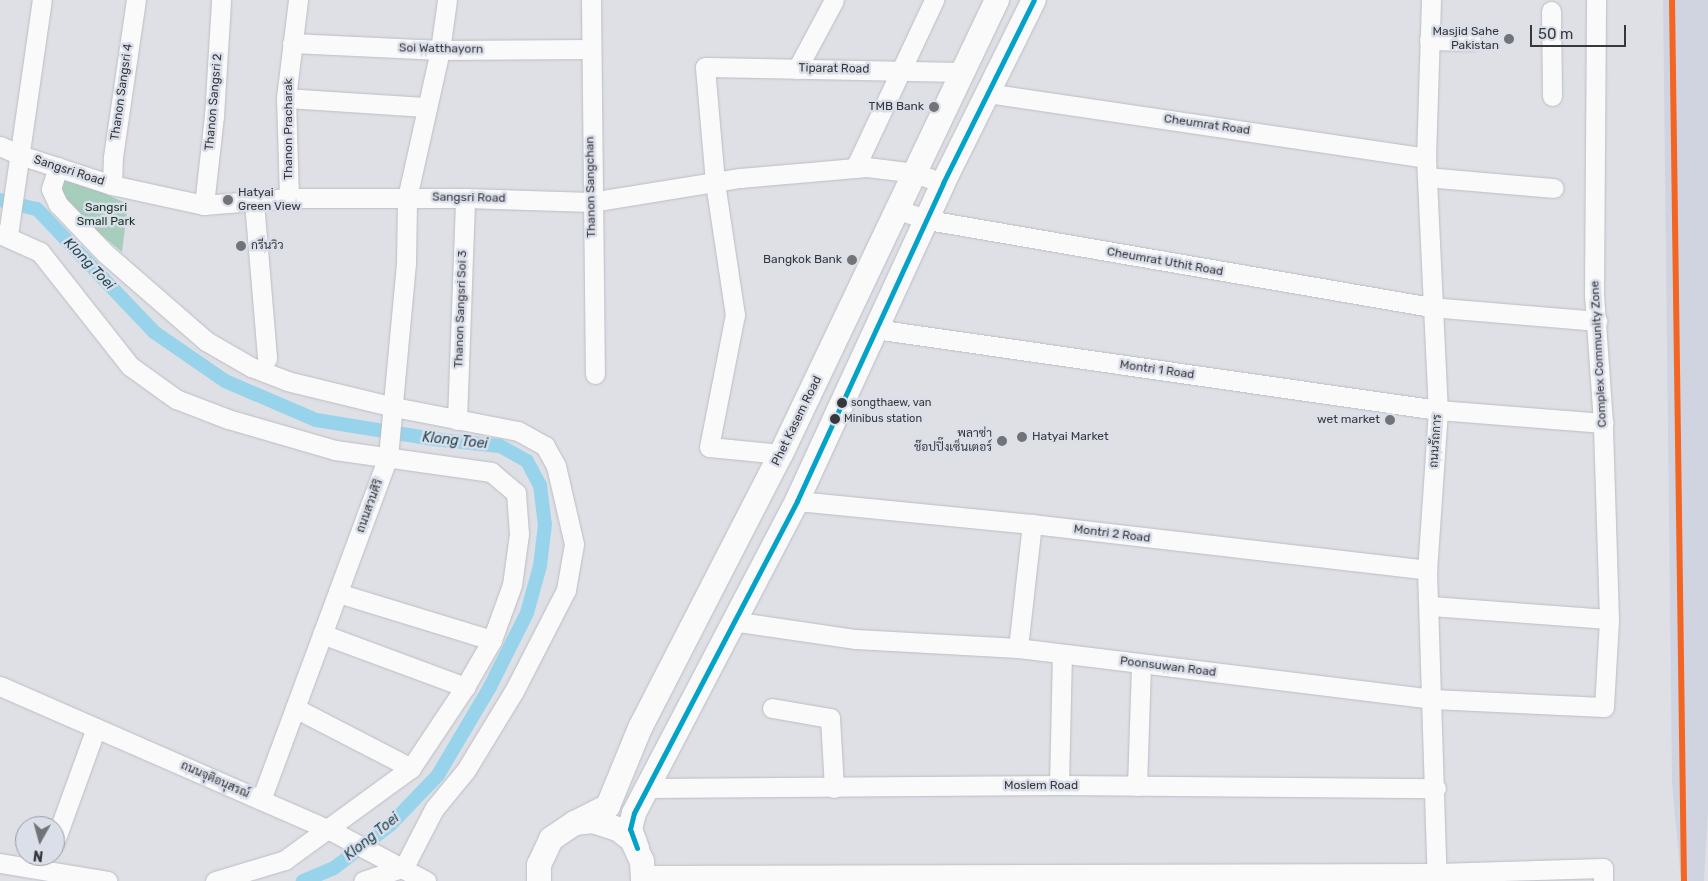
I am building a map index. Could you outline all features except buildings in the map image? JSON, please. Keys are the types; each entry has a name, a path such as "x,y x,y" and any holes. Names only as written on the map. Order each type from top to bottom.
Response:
{"main road":[{"name":"Phet Kasem Road","path":"539,873 551,839 575,823 608,806 640,728 781,454 899,210 997,0"},
{"path":"643,878 637,848 630,829 634,813 732,621 797,501 928,220 943,183 1034,0"},
{"path":"575,823 593,821 610,825 626,834 637,848"},
{"path":"520,881 539,873"}],"street":[{"path":"42,0 20,155 6,230 40,252 130,366 176,399 228,419 335,450 389,455 492,472 516,493 519,534 512,585 492,640 466,687 411,768 330,830 285,860 215,881"},
{"name":"Thanon Sangsri 4","path":"112,185 113,158 136,0"},
{"name":"Thanon Sangsri 2","path":"204,204 214,116 222,0"},
{"name":"Thanon Pracharak","path":"289,198 286,98 298,0"},
{"name":"ถนนสวนศิริ","path":"261,800 389,455 406,264 407,198 440,50 447,0"},
{"name":"Thanon Sangchan","path":"591,0 591,202 594,374"},
{"path":"797,69 834,0"},
{"path":"855,168 934,0"},
{"name":"ถนนรัถการ","path":"1430,0 1426,158 1431,307 1438,410 1427,570 1430,606 1436,788 1437,877"},
{"name":"Complex Community Zone","path":"1596,0 1594,294 1603,423 1609,619 1604,707"},
{"path":"1551,11 1552,96"},
{"path":"1429,40 1471,41"},
{"name":"Soi Watthayorn","path":"292,43 440,50 590,50"},
{"name":"Tiparat Road","path":"715,182 704,66 964,72"},
{"name":"Cheumrat Road","path":"987,93 1426,158"},
{"path":"286,98 426,107"},
{"name":"Sangsri Road","path":"0,146 20,155 112,185 204,204 254,202 289,198 465,198 591,202 715,182 855,168 915,173 943,183"},
{"path":"0,161 20,155"},
{"path":"58,167 51,189 58,204 106,254 206,341 251,367 287,381 394,409 518,431 545,446 556,466 574,544 566,590 514,691 466,770 434,809 404,867 363,881"},
{"path":"1427,177 1554,188"},
{"path":"715,182 735,315 709,448 781,454"},
{"name":"Thanon Sangsri Soi 3","path":"457,420 465,198"},
{"path":"254,202 267,358"},
{"name":"Cheumrat Uthit Road","path":"899,210 928,220 1431,307 1597,321"},
{"name":"Montri 1 Road","path":"876,329 1438,410 1603,423"},
{"name":"Montri 2 Road","path":"797,501 1032,524 1427,570"},
{"path":"1018,648 1032,524"},
{"path":"338,593 492,640"},
{"path":"1430,606 1609,619"},
{"name":"Poonsuwan Road","path":"732,621 856,639 1018,648 1432,699 1604,707"},
{"path":"322,634 466,687"},
{"path":"1060,786 1062,654"},
{"path":"1137,786 1141,664"},
{"name":"ถนนจุติอนุสรณ์","path":"0,686 330,830 404,867 426,881"},
{"path":"295,708 411,768"},
{"path":"772,708 830,718 834,788"},
{"path":"64,816 96,728"},
{"name":"Moslem Road","path":"647,788 1060,786 1436,788"},
{"path":"0,862 15,862"},
{"path":"57,866 108,881"},
{"path":"643,878 1603,875"}],"shaded area":[{"path":"1663,0 1708,0 1708,810 1704,881 1681,881 1672,783"}],"green space":[{"name":"Sangsri Small Park","path":"60,181 79,182 128,204 122,252 65,204 56,185"}],"waterway":[{"name":"Klong Toei","path":"0,200 37,209 154,332 225,381 316,420 433,439 500,446 527,461 540,485 545,524 540,566 527,613 490,687 438,775 390,825 334,868 303,881"}],"transit line":[{"path":"637,848 630,829 634,813 797,501 943,183 1034,0"},
{"path":"1672,0 1684,881"}],"place":[{"name":"Masjid Sahe Pakistan","path":"1509,39"},
{"name":"TMB Bank","path":"934,107"},
{"name":"Hatyai Green View","path":"228,200"},
{"name":"กรีนวิว","path":"241,246"},
{"name":"Bangkok Bank","path":"852,260"},
{"name":"songthaew, van","path":"842,403"},
{"name":"Minibus station","path":"835,419"},
{"name":"wet market","path":"1390,420"},
{"name":"Hatyai Market","path":"1022,437"},
{"name":"พลาซ่า ช๊อปปิ๊งเซ็นเตอร์","path":"1002,441"}]}
